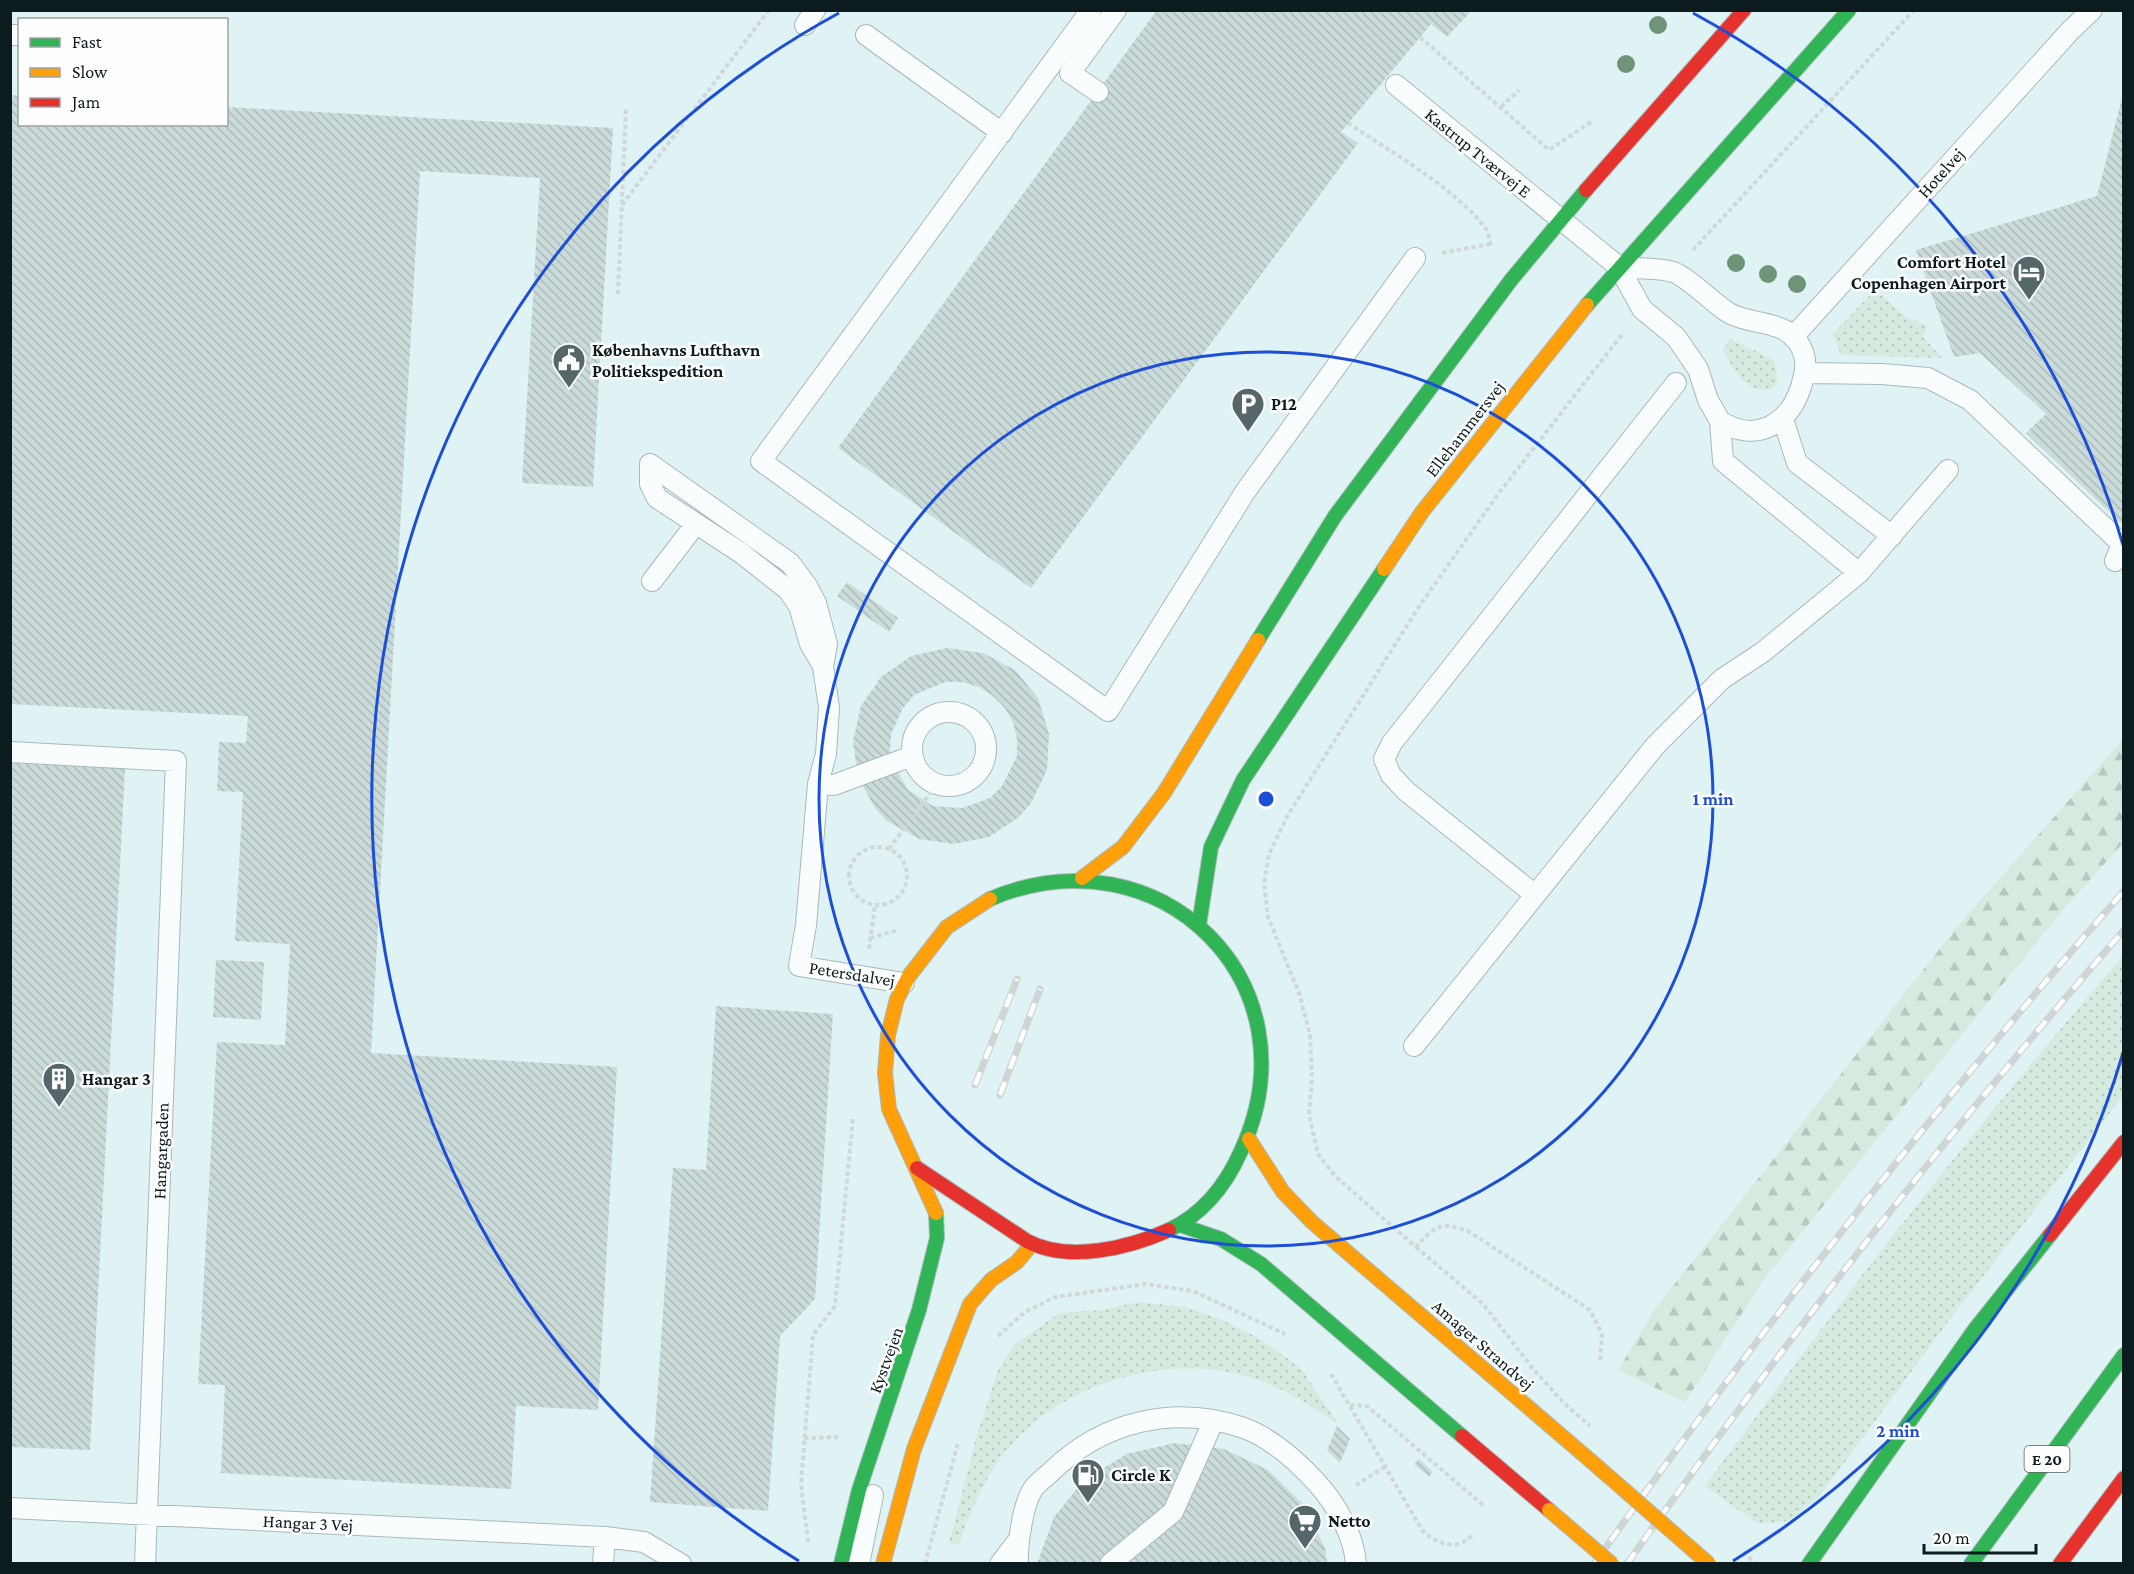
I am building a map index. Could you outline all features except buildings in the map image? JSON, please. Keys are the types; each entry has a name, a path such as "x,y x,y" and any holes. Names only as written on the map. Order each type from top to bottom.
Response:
{"main road":[{"path":"1083,878 1123,847 1164,793 1335,516 1511,280 1623,145 1744,10"},
{"name":"Ellehammersvej","path":"1199,925 1211,847 1244,780 1422,512 1618,267 1849,10"},
{"name":"Kystvejen","path":"841,1563 848,1521 919,1322 939,1223 917,1168 892,1122 884,1072 890,1021 904,982 948,926 988,899 1034,882 1083,878 1125,885 1165,901 1199,925 1231,962 1246,987 1258,1024 1263,1073 1260,1102 1250,1139 1232,1172 1208,1201 1179,1225"},
{"name":"Amager Strandvej","path":"1250,1139 1283,1192 1312,1222 1709,1563"},
{"path":"1809,1563 1974,1329 2124,1142"},
{"path":"917,1168 1032,1244 1072,1251 1102,1250 1179,1225 1221,1239 1261,1264 1612,1563"},
{"path":"883,1563 914,1449 970,1304 991,1280 1017,1262 1032,1244"},
{"name":"E 20","path":"1971,1563 2124,1355"},
{"path":"2061,1563 2124,1478"}],"lane":[{"path":"1091,10 761,461 1108,711 1245,492 1415,258"},
{"path":"1098,93 1070,73 1116,10"},
{"name":"Hotelvej","path":"1792,337 2070,31 2092,10"},
{"path":"866,35 1002,133"},
{"name":"Kastrup Tværvej E","path":"1396,85 1618,267"},
{"path":"1618,267 1673,272 1730,314 1770,322 1792,337 1803,354 1805,373 1798,396 1783,419 1770,427 1744,431 1730,428 1720,421 1708,400 1698,369 1688,352 1676,337 1642,309 1618,267"},
{"path":"1805,373 1882,374 1928,378 1971,400 2120,550"},
{"path":"1535,895 1406,791 1391,776 1384,759 1392,743 1676,383"},
{"path":"1783,419 1797,463 1892,536"},
{"path":"1720,421 1723,461 1859,573"},
{"path":"823,666 810,644 800,606 788,590 741,553 657,498 651,484 650,464 790,563 816,603 826,644 823,666 829,708 826,754 818,784 834,785 912,756"},
{"path":"1414,1046 1655,746 1722,679 1763,652 1859,573 1948,470"},
{"path":"652,581 695,525"},
{"path":"943,712 963,714 979,725 987,743 985,762 973,779 956,787 936,785 920,773 912,756 914,736 925,720 943,712"},
{"name":"Hangargaden","path":"10,752 176,761 145,1563"},
{"name":"Petersdalvej","path":"818,784 806,925 799,966 904,982"},
{"path":"860,1563 894,1389"},
{"path":"1000,1563 1016,1543 1033,1490 1075,1449 1127,1424 1185,1416 1242,1428 1293,1457 1332,1500 1355,1553 1356,1563"},
{"path":"1110,1563 1173,1512 1213,1422"},
{"name":"Hangar 3 Vej","path":"10,1508 605,1537 644,1542 681,1563"},
{"path":"603,1563 605,1537"},
{"path":"1016,1543 1018,1563"}],"path":[{"path":"622,205 769,10"},
{"path":"1420,37 1549,150 1596,119"},
{"path":"1501,107 1519,90"},
{"path":"618,294 626,108"},
{"path":"1348,123 1432,180 1463,206 1487,231 1492,253"},
{"path":"1415,258 1490,244"},
{"path":"889,849 936,785"},
{"path":"880,847 889,849 897,854 907,869 905,887 893,902 875,905 866,903 853,891 849,874 852,865 863,852 880,847"},
{"path":"866,978 875,905"},
{"path":"870,938 888,935 905,923"},
{"path":"809,1551 801,1485 813,1335 835,1306 854,1107"},
{"name":"Amager Strandvej","path":"1599,1433 1563,1402 1534,1370 1483,1304 1416,1247 1430,1231 1441,1225 1452,1225 1468,1231 1590,1310 1602,1334 1600,1360"},
{"path":"993,1344 998,1336 1025,1312 1055,1297 1146,1284 1193,1291 1287,1335"},
{"path":"1328,1368 1416,1521 1430,1537 1440,1543 1457,1545 1472,1536"},
{"path":"1350,1406 1366,1406 1483,1505"},
{"path":"924,1563 960,1435"},
{"path":"1332,1500 1386,1466"}],"green space":[{"path":"1875,290 1908,318 1928,326 1923,337 1942,358 1841,355 1833,334"},
{"path":"1730,339 1774,360 1778,380 1773,388 1755,388 1742,380 1722,350"},
{"path":"2123,739 2123,843 2062,911 1764,1279 1685,1402 1618,1370 1655,1309 1957,927"},
{"path":"2123,956 2123,1096 1947,1323 1820,1496 1789,1521 1758,1524 1705,1486 1908,1216"},
{"path":"1138,1302 1185,1307 1220,1319 1260,1339 1301,1368 1338,1424 1310,1405 1280,1389 1259,1380 1223,1371 1185,1369 1147,1372 1111,1381 1076,1395 1044,1415 1016,1440 988,1478 959,1544 949,1543 975,1442 998,1370 1013,1346 1059,1313 1101,1310"}],"railway":[{"path":"1594,1564 1720,1390 1850,1220 1985,1054 2124,891"},
{"path":"1627,1564 1745,1401 1867,1241 1993,1084 2124,930"},
{"path":"975,1085 1017,979"},
{"path":"1000,1095 1040,989"}],"traffic: fast":[{"path":"1587,305 1849,10"},
{"path":"1258,640 1335,516 1511,280 1586,190"},
{"path":"1199,925 1211,847 1243,780 1384,569"},
{"path":"990,899 1053,882 1111,884 1164,903 1208,935 1240,978 1258,1031 1260,1089 1241,1151 1221,1187 1203,1207 1169,1230"},
{"path":"841,1564 859,1490 919,1310 937,1238 936,1213"},
{"path":"1180,1225 1221,1239 1261,1264 1462,1436"},
{"path":"1809,1564 1975,1329 2050,1235"},
{"path":"1971,1564 2124,1355"}],"traffic: slow":[{"path":"1384,569 1422,512 1587,305"},
{"path":"1082,878 1123,847 1164,793 1258,640"},
{"path":"936,1213 889,1109 885,1073 888,1035 897,999 909,976 947,927 990,899"},
{"path":"1249,1139 1283,1192 1312,1222 1591,1461"},
{"path":"883,1564 914,1449 970,1304 991,1280 1017,1262 1032,1244"},
{"path":"1591,1461 1709,1564"},
{"path":"1549,1510 1612,1564"}],"traffic: jam":[{"path":"1586,190 1744,10"},
{"path":"2050,1235 2124,1142"},
{"path":"917,1168 1027,1241 1043,1248 1079,1252 1098,1250 1136,1242 1169,1230"},
{"path":"1462,1436 1549,1510"},
{"path":"2060,1564 2124,1478"}],"place":[{"name":"Comfort Hotel Copenhagen Airport","path":"2029,301"},
{"name":"Københavns Lufthavn Politiekspedition","path":"569,389"},
{"name":"P12","path":"1248,433"},
{"name":"Hangar 3","path":"59,1108"},
{"name":"Circle K","path":"1088,1504"},
{"name":"Netto","path":"1305,1550"}]}
